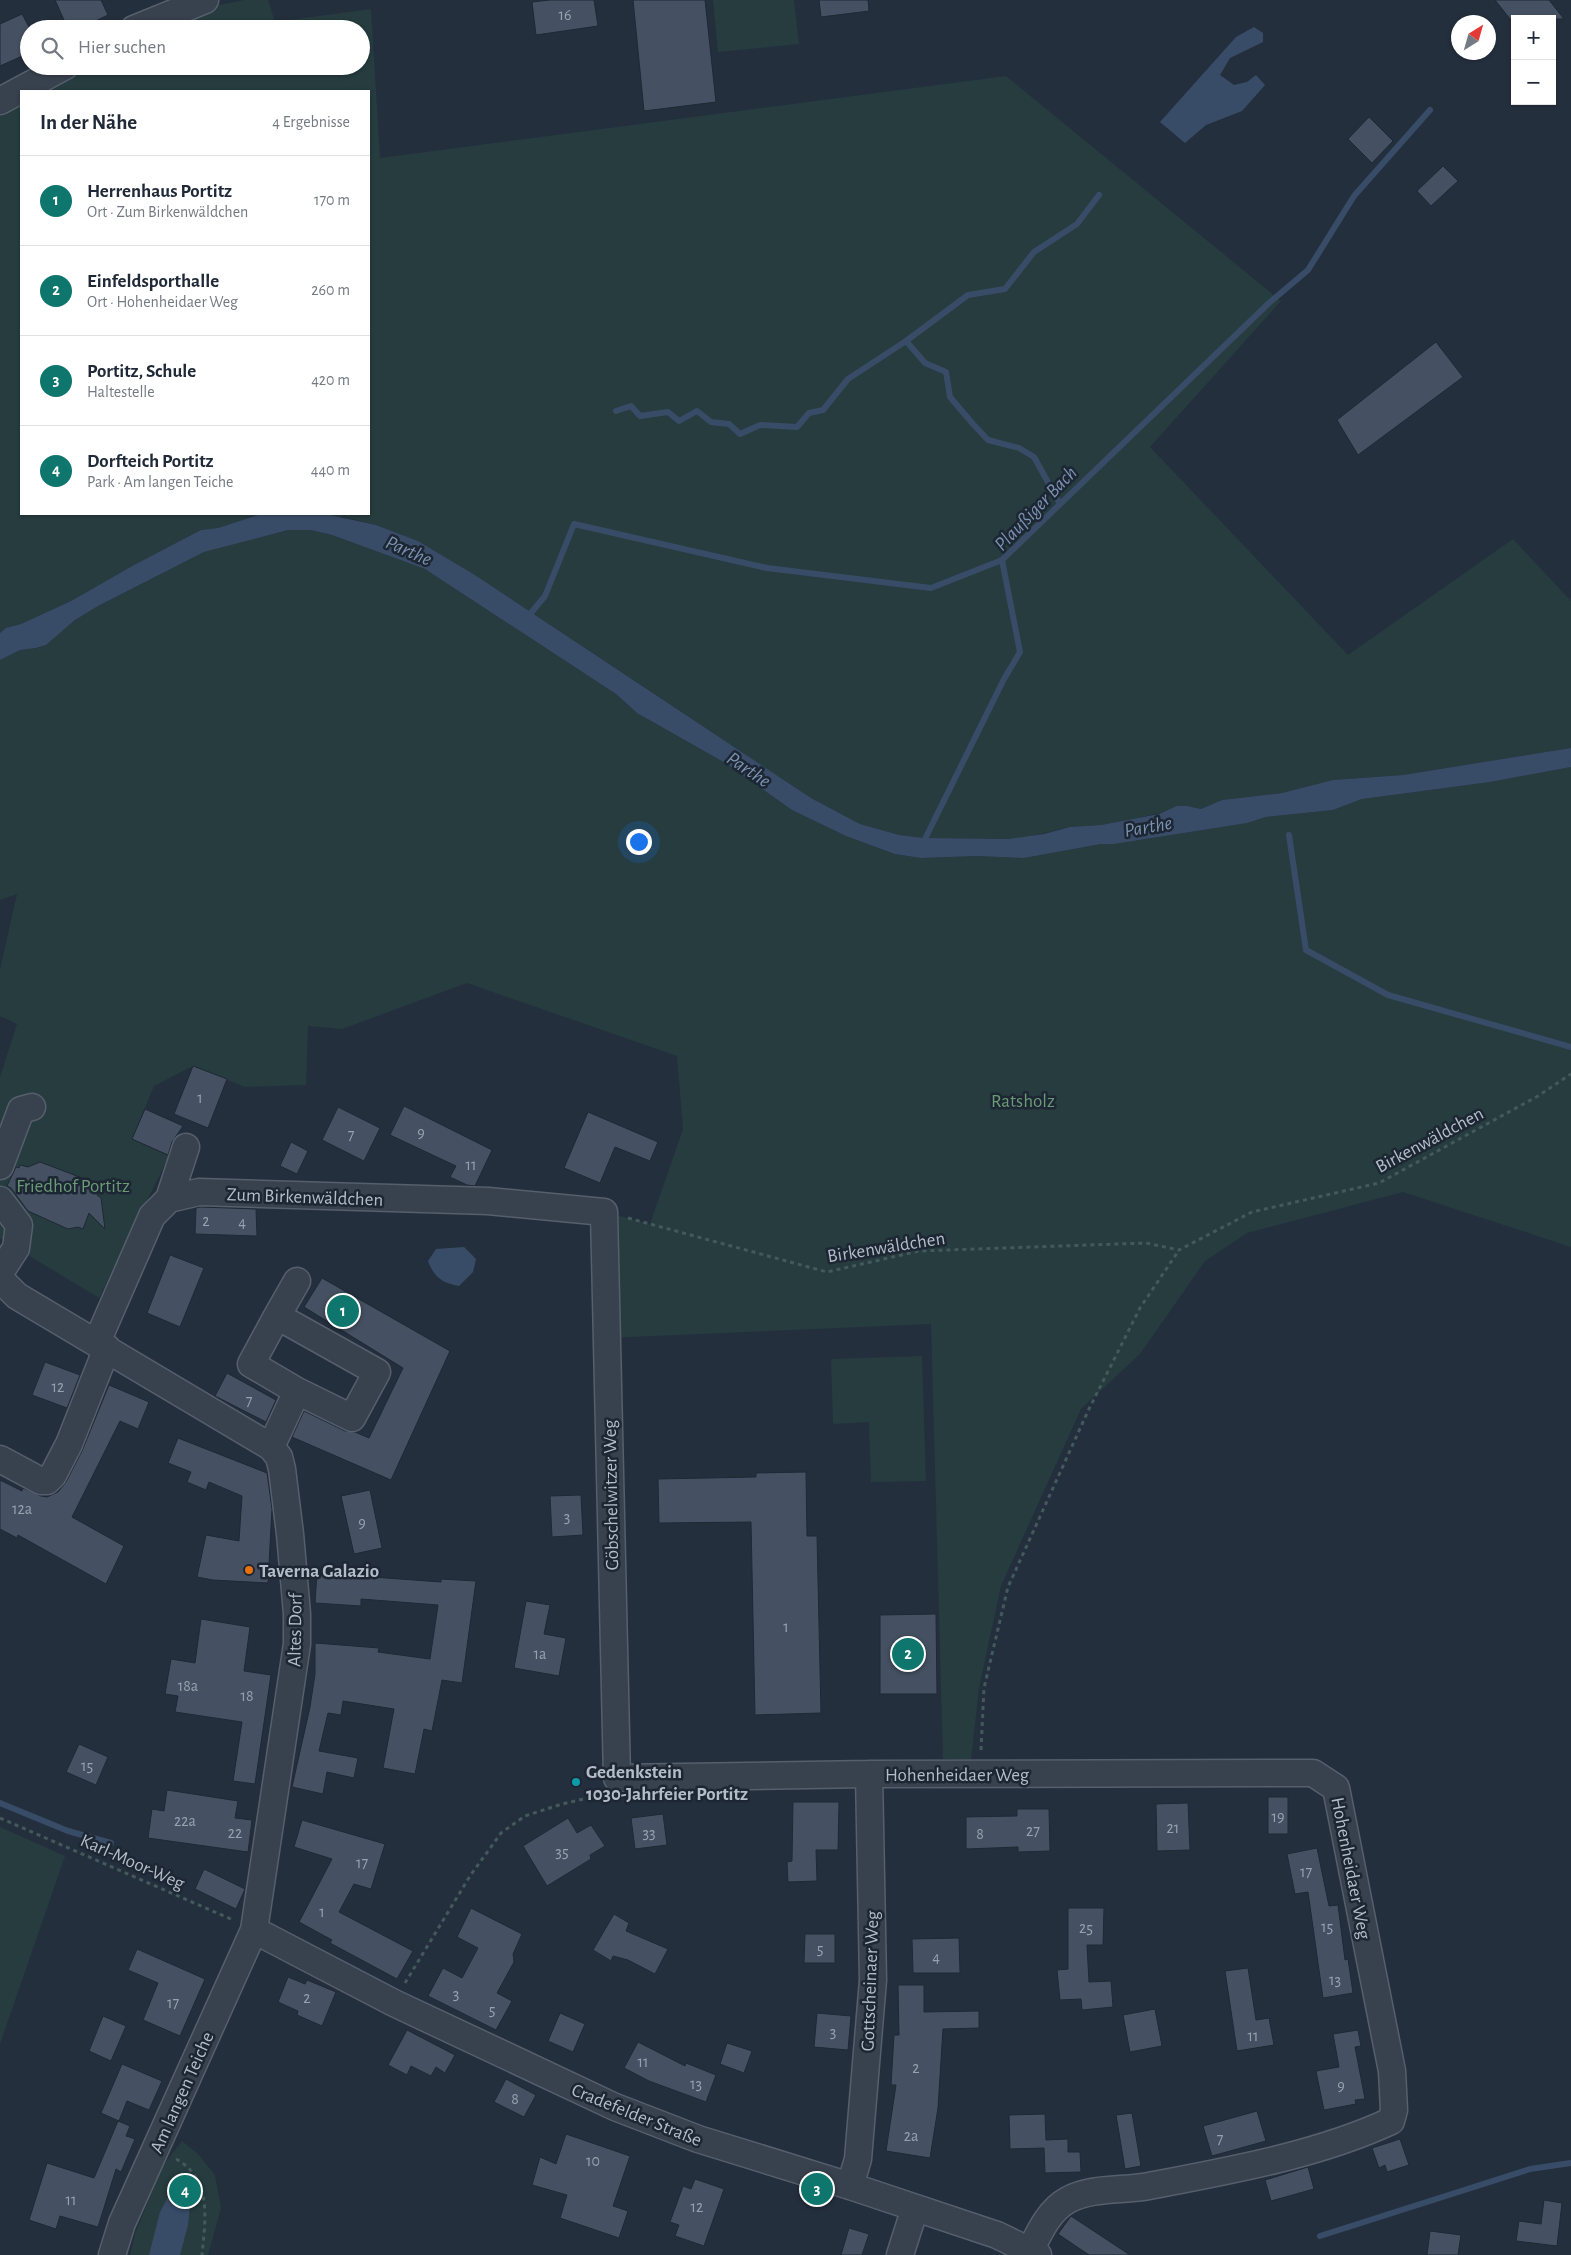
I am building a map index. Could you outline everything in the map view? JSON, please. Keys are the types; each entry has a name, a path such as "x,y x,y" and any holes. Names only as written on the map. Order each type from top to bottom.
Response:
{"street":[{"path":"156,20 205,0"},
{"path":"20,90 48,75"},
{"path":"0,101 20,90"},
{"path":"0,1166 20,1110 32,1107"},
{"path":"0,1459 41,1481 47,1480 53,1475 72,1436 102,1345 152,1216 169,1199 186,1147"},
{"name":"Zum Birkenwäldchen","path":"169,1199 199,1192 488,1201 604,1212"},
{"path":"0,1200 19,1225 16,1248 0,1273"},
{"name":"Göbschelwitzer Weg","path":"604,1212 616,1778"},
{"path":"277,1316 377,1372 352,1418 297,1391 251,1364 277,1316 297,1281"},
{"path":"6,1290 102,1345 271,1447 297,1391"},
{"name":"Altes Dorf","path":"254,1930 297,1644 297,1614 282,1469 279,1457 271,1447"},
{"name":"Hohenheidaer Weg","path":"616,1778 869,1774 1313,1773 1336,1788 1392,2071 1394,2110 1390,2121 1369,2132 1266,2162 1146,2186 1077,2195 1065,2201 1053,2212 1034,2253"},
{"name":"Gottscheinaer Weg","path":"850,2186 858,2159 873,1980 869,1774"},
{"name":"Cradefelder Straße","path":"254,1930 394,2003 615,2107 698,2139 850,2186 997,2235 1034,2253"},
{"name":"Am langen Teiche","path":"112,2255 122,2223 254,1930"},
{"path":"900,2255 915,2208"}],"path":[{"name":"Birkenwäldchen","path":"980,1774 984,1688 1008,1588 1088,1411 1140,1308 1179,1250 1252,1212 1379,1183 1538,1096 1571,1074"},
{"name":"Birkenwäldchen","path":"604,1212 827,1272 919,1251 1146,1242 1179,1250"},
{"path":"394,2003 423,1950 470,1876 501,1833 525,1816 562,1804 603,1794 616,1778"},
{"name":"Karl-Moor-Weg","path":"0,1818 254,1930"},
{"path":"156,2148 183,2162 199,2182 206,2208 202,2255"}],"green space":[{"path":"244,0 268,0 274,20 172,20 200,9"},
{"path":"713,0 794,0 799,44 718,52"},
{"path":"371,9 380,158 1006,76 1281,301 1150,447 1348,655 1513,539 1571,601 1571,748 1403,775 1333,780 1282,793 1222,800 1201,809 1187,806 1138,818 1101,825 1070,827 1028,837 1008,839 924,838 899,835 860,824 811,798 475,575 418,541 376,525 343,517 324,515 370,515 370,90 39,90 65,75 370,75 370,20 290,20"},
{"path":"20,102 20,515 261,515 218,528 201,530 71,601 21,624 6,628 0,633 0,113"},
{"name":"Ratsholz","path":"288,530 311,530 332,535 425,569 616,694 631,708 649,720 727,764 792,810 846,836 895,854 921,858 976,856 1024,858 1101,844 1114,844 1247,823 1266,817 1333,810 1362,799 1490,782 1571,767 1571,1247 1403,1192 1247,1233 1205,1261 1140,1354 1081,1409 1001,1586 979,1688 971,1760 943,1759 931,1324 607,1338 604,1212 650,1224 683,1129 677,1056 467,983 342,1029 308,1026 306,1085 245,1087 193,1066 154,1086 132,1139 169,1156 99,1298 0,1238 0,1077 17,1024 0,1016 0,969 17,894 0,900 0,660 20,650 46,645 75,620 98,606 204,552"},
{"path":"922,1356 926,1481 871,1482 869,1422 833,1424 831,1359"},
{"path":"0,1827 65,1856 0,2044"},
{"path":"182,2141 198,2154 215,2175 221,2208 208,2255 130,2255 135,2234 162,2167"}],"water":[{"path":"1254,27 1263,33 1263,42 1230,58 1220,75 1234,85 1247,82 1256,75 1265,85 1242,111 1206,125 1185,143 1160,122 1236,37"},
{"name":"Parthe","path":"258,515 330,515 376,525 418,541 475,575 811,798 860,824 899,835 924,838 1008,839 1044,834 1070,827 1101,825 1159,814 1177,806 1201,809 1222,800 1282,793 1333,780 1403,775 1571,748 1571,767 1490,782 1362,799 1333,810 1266,817 1247,823 1114,844 1101,844 1024,858 976,856 921,858 895,854 846,836 792,810 727,764 637,713 616,694 425,569 332,535 311,530 288,530 204,552 98,606 75,620 46,645 20,650 0,660 0,633 6,628 21,624 71,601 201,530 218,528"},
{"path":"464,1247 476,1259 473,1272 459,1286 443,1281 433,1271 428,1261 436,1249"},
{"path":"168,2197 183,2197 190,2205 188,2225 180,2255 149,2255 160,2212"}],"building":[{"path":"55,0 101,0 108,15 98,20 64,20"},
{"path":"594,0 598,26 536,35 532,2"},
{"path":"633,0 705,0 716,102 644,111"},
{"path":"819,0 868,0 869,11 821,17"},
{"path":"1495,0 1549,0 1564,19 1556,19 1556,15 1511,15 1510,19"},
{"path":"22,14 25,20 20,20 20,57 0,66 0,24"},
{"path":"1369,117 1393,141 1372,163 1348,139"},
{"path":"1443,166 1458,181 1431,206 1417,191"},
{"path":"1436,342 1463,377 1358,455 1337,420"},
{"path":"193,1066 227,1079 208,1128 174,1114"},
{"path":"404,1106 492,1150 475,1186 467,1185 450,1177 456,1166 390,1135"},
{"path":"338,1107 380,1128 364,1161 322,1140"},
{"path":"145,1109 183,1126 172,1142 168,1155 132,1139"},
{"path":"588,1112 658,1142 650,1161 615,1147 600,1183 564,1168"},
{"path":"291,1142 308,1151 297,1174 280,1166"},
{"path":"40,1162 90,1181 94,1188 99,1190 97,1195 101,1198 105,1229 89,1213 83,1229 78,1227 68,1229 28,1211 11,1188 7,1186 16,1167 19,1168 20,1165 28,1167"},
{"path":"196,1208 256,1209 257,1236 195,1234"},
{"path":"170,1255 204,1268 180,1327 147,1313"},
{"path":"322,1278 450,1351 391,1480 292,1437 304,1411 345,1431 355,1432 369,1438 403,1368 304,1307"},
{"path":"45,1362 80,1375 67,1408 32,1395"},
{"path":"227,1373 276,1400 266,1422 215,1396"},
{"path":"109,1385 149,1402 138,1429 120,1421 72,1517 124,1546 106,1584 18,1535 17,1538 0,1529 0,1480 22,1491 23,1488 41,1496 47,1497 58,1492 66,1482 82,1451"},
{"path":"178,1438 267,1473 272,1509 268,1583 213,1580 197,1577 206,1535 239,1541 242,1496 209,1482 206,1490 187,1482 191,1472 168,1463"},
{"path":"806,1472 807,1536 817,1536 821,1713 755,1715 751,1522 659,1523 658,1479 756,1477 756,1473"},
{"path":"370,1490 382,1548 354,1554 341,1496"},
{"path":"581,1495 583,1535 552,1537 550,1496"},
{"path":"317,1573 441,1582 441,1579 476,1581 462,1683 442,1680 432,1731 424,1729 415,1774 383,1768 394,1709 343,1701 341,1715 328,1713 319,1751 358,1758 354,1778 327,1772 323,1794 292,1787 310,1707 315,1674 315,1643 379,1648 378,1652 430,1659 438,1605 361,1599 361,1606 315,1603"},
{"path":"526,1601 550,1605 544,1634 566,1638 559,1676 514,1668"},
{"path":"936,1614 937,1694 880,1694 880,1615"},
{"path":"201,1619 250,1627 244,1671 271,1675 255,1784 233,1781 242,1722 175,1712 178,1696 165,1694 171,1659 195,1663"},
{"path":"79,1744 108,1757 96,1785 66,1772"},
{"path":"167,1790 238,1801 235,1818 252,1820 248,1852 148,1838 152,1809 164,1811"},
{"path":"1268,1797 1288,1797 1288,1834 1268,1834"},
{"path":"793,1802 839,1802 838,1850 816,1850 817,1881 788,1882 787,1862 792,1861"},
{"path":"1188,1803 1190,1850 1157,1851 1156,1804"},
{"path":"1017,1809 1049,1809 1050,1851 1018,1852 1018,1847 966,1849 966,1817 1017,1816"},
{"path":"663,1814 667,1845 635,1849 631,1818"},
{"path":"568,1818 577,1833 591,1825 605,1846 590,1855 591,1859 547,1886 523,1846"},
{"path":"302,1820 385,1844 371,1889 354,1884 339,1912 413,1951 397,1979 330,1943 332,1940 299,1922 332,1859 294,1847"},
{"path":"1317,1848 1329,1906 1338,1905 1345,1960 1348,1959 1353,1993 1323,1998 1308,1892 1295,1894 1287,1854"},
{"path":"204,1869 245,1889 236,1909 195,1889"},
{"path":"471,1908 522,1934 513,1954 514,1962 497,1993 512,2001 496,2030 428,1996 443,1968 462,1978 478,1948 457,1937"},
{"path":"1068,1908 1104,1908 1103,1945 1087,1945 1089,1982 1111,1981 1113,2007 1082,2010 1081,1999 1060,2000 1057,1970 1068,1969"},
{"path":"614,1914 629,1923 626,1931 668,1949 655,1974 628,1960 613,1956 611,1961 593,1950"},
{"path":"805,1934 835,1934 835,1963 804,1963"},
{"path":"959,1938 960,1973 913,1973 912,1939"},
{"path":"137,1949 205,1979 180,2036 143,2020 158,1983 128,1970"},
{"path":"1248,1968 1256,2020 1269,2018 1274,2045 1237,2051 1225,1971"},
{"path":"288,1977 305,1984 307,1980 336,1992 322,2026 297,2015 298,2011 278,2002"},
{"path":"898,1985 924,1985 924,2012 979,2011 979,2028 943,2029 938,2108 930,2158 886,2151 896,2085 891,2085 894,2035 899,2035"},
{"path":"1155,2009 1162,2046 1130,2052 1123,2015"},
{"path":"560,2013 585,2024 573,2052 548,2041"},
{"path":"817,2013 851,2016 848,2050 814,2047"},
{"path":"103,2016 126,2026 111,2061 89,2051"},
{"path":"407,2030 455,2055 445,2073 436,2067 431,2076 411,2066 407,2075 388,2065"},
{"path":"1358,2030 1361,2046 1355,2047 1365,2099 1355,2100 1356,2104 1324,2110 1316,2071 1339,2067 1333,2034"},
{"path":"638,2042 685,2066 686,2063 716,2075 706,2102 649,2081 624,2068"},
{"path":"727,2043 752,2051 744,2073 720,2064"},
{"path":"122,2064 162,2081 149,2110 127,2101 119,2121 101,2113"},
{"path":"506,2079 536,2095 524,2117 494,2102"},
{"path":"1257,2111 1266,2141 1212,2156 1203,2126"},
{"path":"1132,2113 1141,2166 1125,2169 1116,2115"},
{"path":"1045,2114 1046,2140 1068,2139 1068,2152 1080,2152 1081,2172 1045,2173 1044,2148 1010,2149 1009,2115"},
{"path":"118,2121 130,2126 126,2136 135,2139 121,2172 116,2169 98,2227 60,2216 56,2229 29,2220 47,2163 94,2178"},
{"path":"566,2134 630,2156 613,2206 628,2211 619,2238 560,2218 567,2195 532,2185 540,2157 556,2164"},
{"path":"1400,2139 1409,2165 1387,2172 1385,2165 1379,2168 1372,2148"},
{"path":"1308,2167 1314,2189 1271,2201 1265,2180"},
{"path":"695,2179 724,2189 704,2246 675,2236 679,2225 670,2222 683,2186 691,2189"},
{"path":"1544,2200 1562,2203 1557,2246 1516,2241 1519,2221 1541,2224"},
{"path":"1071,2216 1130,2255 1089,2255 1058,2234"},
{"path":"849,2228 869,2234 862,2255 841,2255"},
{"path":"1430,2231 1461,2235 1458,2255 1427,2255"}],"waterway":[{"name":"Plaußiger Bach","path":"922,845 1004,679 1020,652 1002,560 1269,303 1308,270 1354,196 1430,110"},
{"path":"1060,504 1034,457 1019,448 988,440 950,397 946,372 925,363 906,341 968,295 1005,289 1034,252 1077,224 1099,195"},
{"path":"616,411 631,406 640,416 668,412 679,421 697,411 711,422 729,424 740,434 760,425 797,427 809,413 823,410 848,379 906,341"},
{"path":"526,619 545,596 574,524 767,568 931,588 1002,560"},
{"path":"1289,835 1306,950 1388,995 1571,1047"},
{"path":"0,1803 68,1831 111,1843"},
{"path":"1320,2236 1530,2169 1571,2163"}],"place":[{"name":"Herrenhaus Portitz","path":"343,1311"},
{"name":"Taverna Galazio","path":"249,1570"},
{"name":"Einfeldsporthalle","path":"908,1654"},
{"name":"Gedenkstein 1030-Jahrfeier Portitz","path":"576,1782"},
{"name":"Portitz, Schule","path":"817,2189"},
{"name":"Dorfteich Portitz","path":"185,2191"}],"park label":[{"name":"Friedhof Portitz","path":"73,1185"}]}
